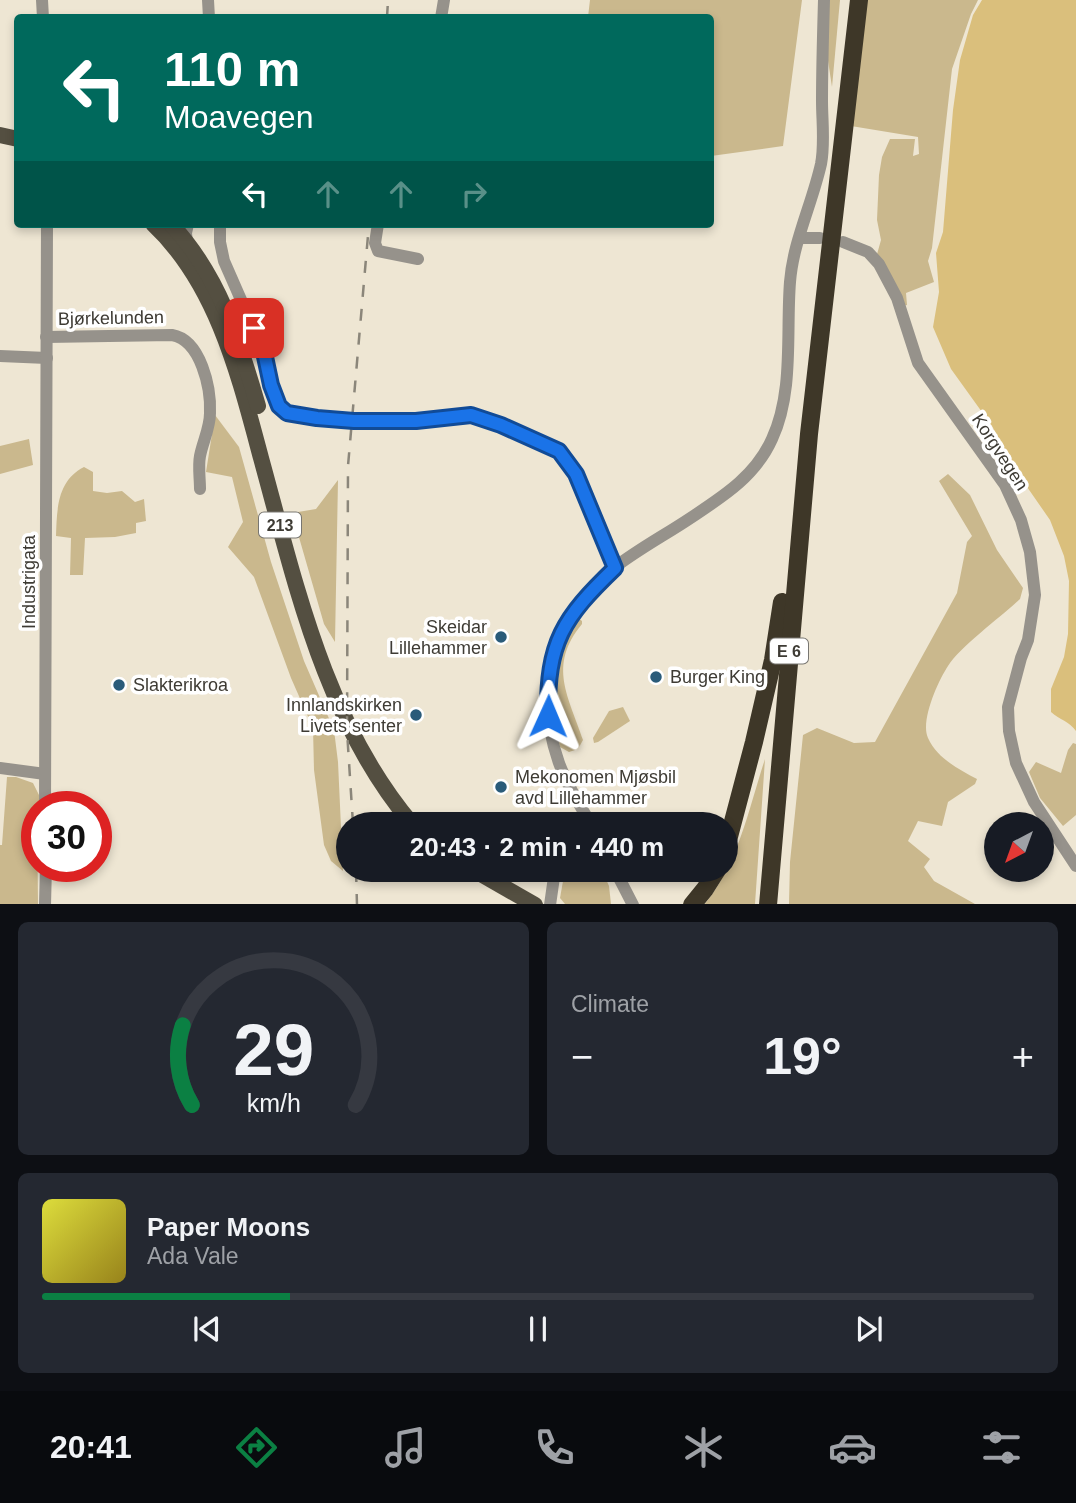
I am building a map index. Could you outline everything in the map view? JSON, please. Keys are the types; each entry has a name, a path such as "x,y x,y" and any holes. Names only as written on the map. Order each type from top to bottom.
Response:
{"highway":[{"name":"E 6","path":"768,904 813,399 859,0"},
{"path":"737,812 773,660 784,592 801,439 806,413 813,399"},
{"path":"693,904 709,882"}],"main road":[{"name":"213","path":"158,228 182,246 211,278 225,307 244,359 311,602 342,690 375,755 415,812"},
{"name":"213","path":"179,228 182,246 230,354 249,412 302,604 324,669 368,760 404,812"},
{"path":"476,882 509,904"},
{"path":"495,882 533,904"}],"street":[{"path":"581,812 560,765 548,716 551,663 564,625 593,589 615,568 734,488 764,456 780,420 786,380 790,281 821,162 824,0"},
{"name":"Industrigata","path":"45,791 47,228"},
{"path":"220,228 224,261 264,352 271,385 283,410 317,418 354,421 416,421 471,415 486,418 547,444 567,459 576,474 615,568"},
{"path":"377,228 375,243 378,251 418,258"},
{"path":"800,238 820,238"},
{"name":"Korgvegen","path":"843,242 868,252 879,264 897,298 918,363 1005,485 1021,520 1030,552 1035,595 1028,640 1008,707 1009,731 1016,763 1034,803 1071,859"},
{"name":"Bjørkelunden","path":"46,337 162,334 185,339 200,361 210,407 200,458 200,489"},
{"path":"0,356 47,358"},
{"path":"0,768 45,774"},
{"path":"46,882 46,904"},
{"path":"550,904 553,882"},
{"path":"621,882 632,904"},
{"path":"621,904 622,885"}],"shaded area":[{"path":"590,0 802,0 783,146 714,156 714,14 588,14"},
{"path":"828,0 840,0 832,87 827,54"},
{"path":"867,0 978,0 952,69 932,248 928,261 934,282 906,293 907,305 896,308 874,265 881,240 877,220 879,175 882,157 890,139 915,139 913,156 919,154 918,137 851,126"},
{"path":"982,0 1076,0 1076,731 1051,712 1051,689 1064,657 1068,634 1069,581 1064,556 1050,520 1016,471 992,426 951,369 933,327 939,292 936,253 943,232 960,60 973,15"},
{"path":"215,415 239,447 271,562 304,661 334,730 340,812 336,812 336,865 331,861 324,845 314,770 313,728 291,678 254,577 228,547 243,522 232,477 206,472"},
{"path":"29,439 33,465 0,474 0,446"},
{"path":"84,467 93,472 93,491 122,491 135,502 144,499 146,521 136,523 136,533 85,538 83,575 70,575 71,538 56,536 58,506 68,480"},
{"path":"948,474 970,495 997,550 1023,588 1020,599 962,650 948,666 931,701 926,722 928,738 942,757 977,779 975,784 948,802 942,826 918,821 908,841 930,859 924,867 934,881 975,904 789,904 790,862 803,735 817,728 854,743 875,742 957,593 967,542 972,536 939,481"},
{"path":"338,480 335,642 324,624 292,513 316,509"},
{"path":"578,618 582,624 571,639 563,668 567,695 583,740 578,749 569,752 560,747 554,717 553,686 558,654 573,619"},
{"path":"623,707 630,721 594,743 593,738 609,711"},
{"path":"1073,743 1076,744 1076,815 1063,826 1040,798 1029,772 1036,762 1061,773"},
{"path":"765,759 755,904 705,904 720,882 738,882 738,843"},
{"path":"7,777 16,777 33,783 37,791 21,791 21,882 38,882 38,904 0,904"},
{"path":"563,882 607,882 611,904 565,904 560,898"}],"railway":[{"path":"387,14 388,0"},
{"path":"352,812 347,731 348,466 369,228"},
{"path":"356,882 357,904"}],"place":[{"name":"Skeidar Lillehammer","path":"501,637"},
{"name":"Burger King","path":"656,677"},
{"name":"Slakterikroa","path":"119,685"},
{"name":"Innlandskirken Livets senter","path":"416,715"},
{"name":"Mekonomen Mjøsbil avd Lillehammer","path":"501,787"}],"route":[{"path":"254,328 264,352 266,368 279,406 287,413 354,421 416,421 471,415 486,418 547,444 567,459 576,474 615,568 593,589 564,625 551,663 548,716"}]}
